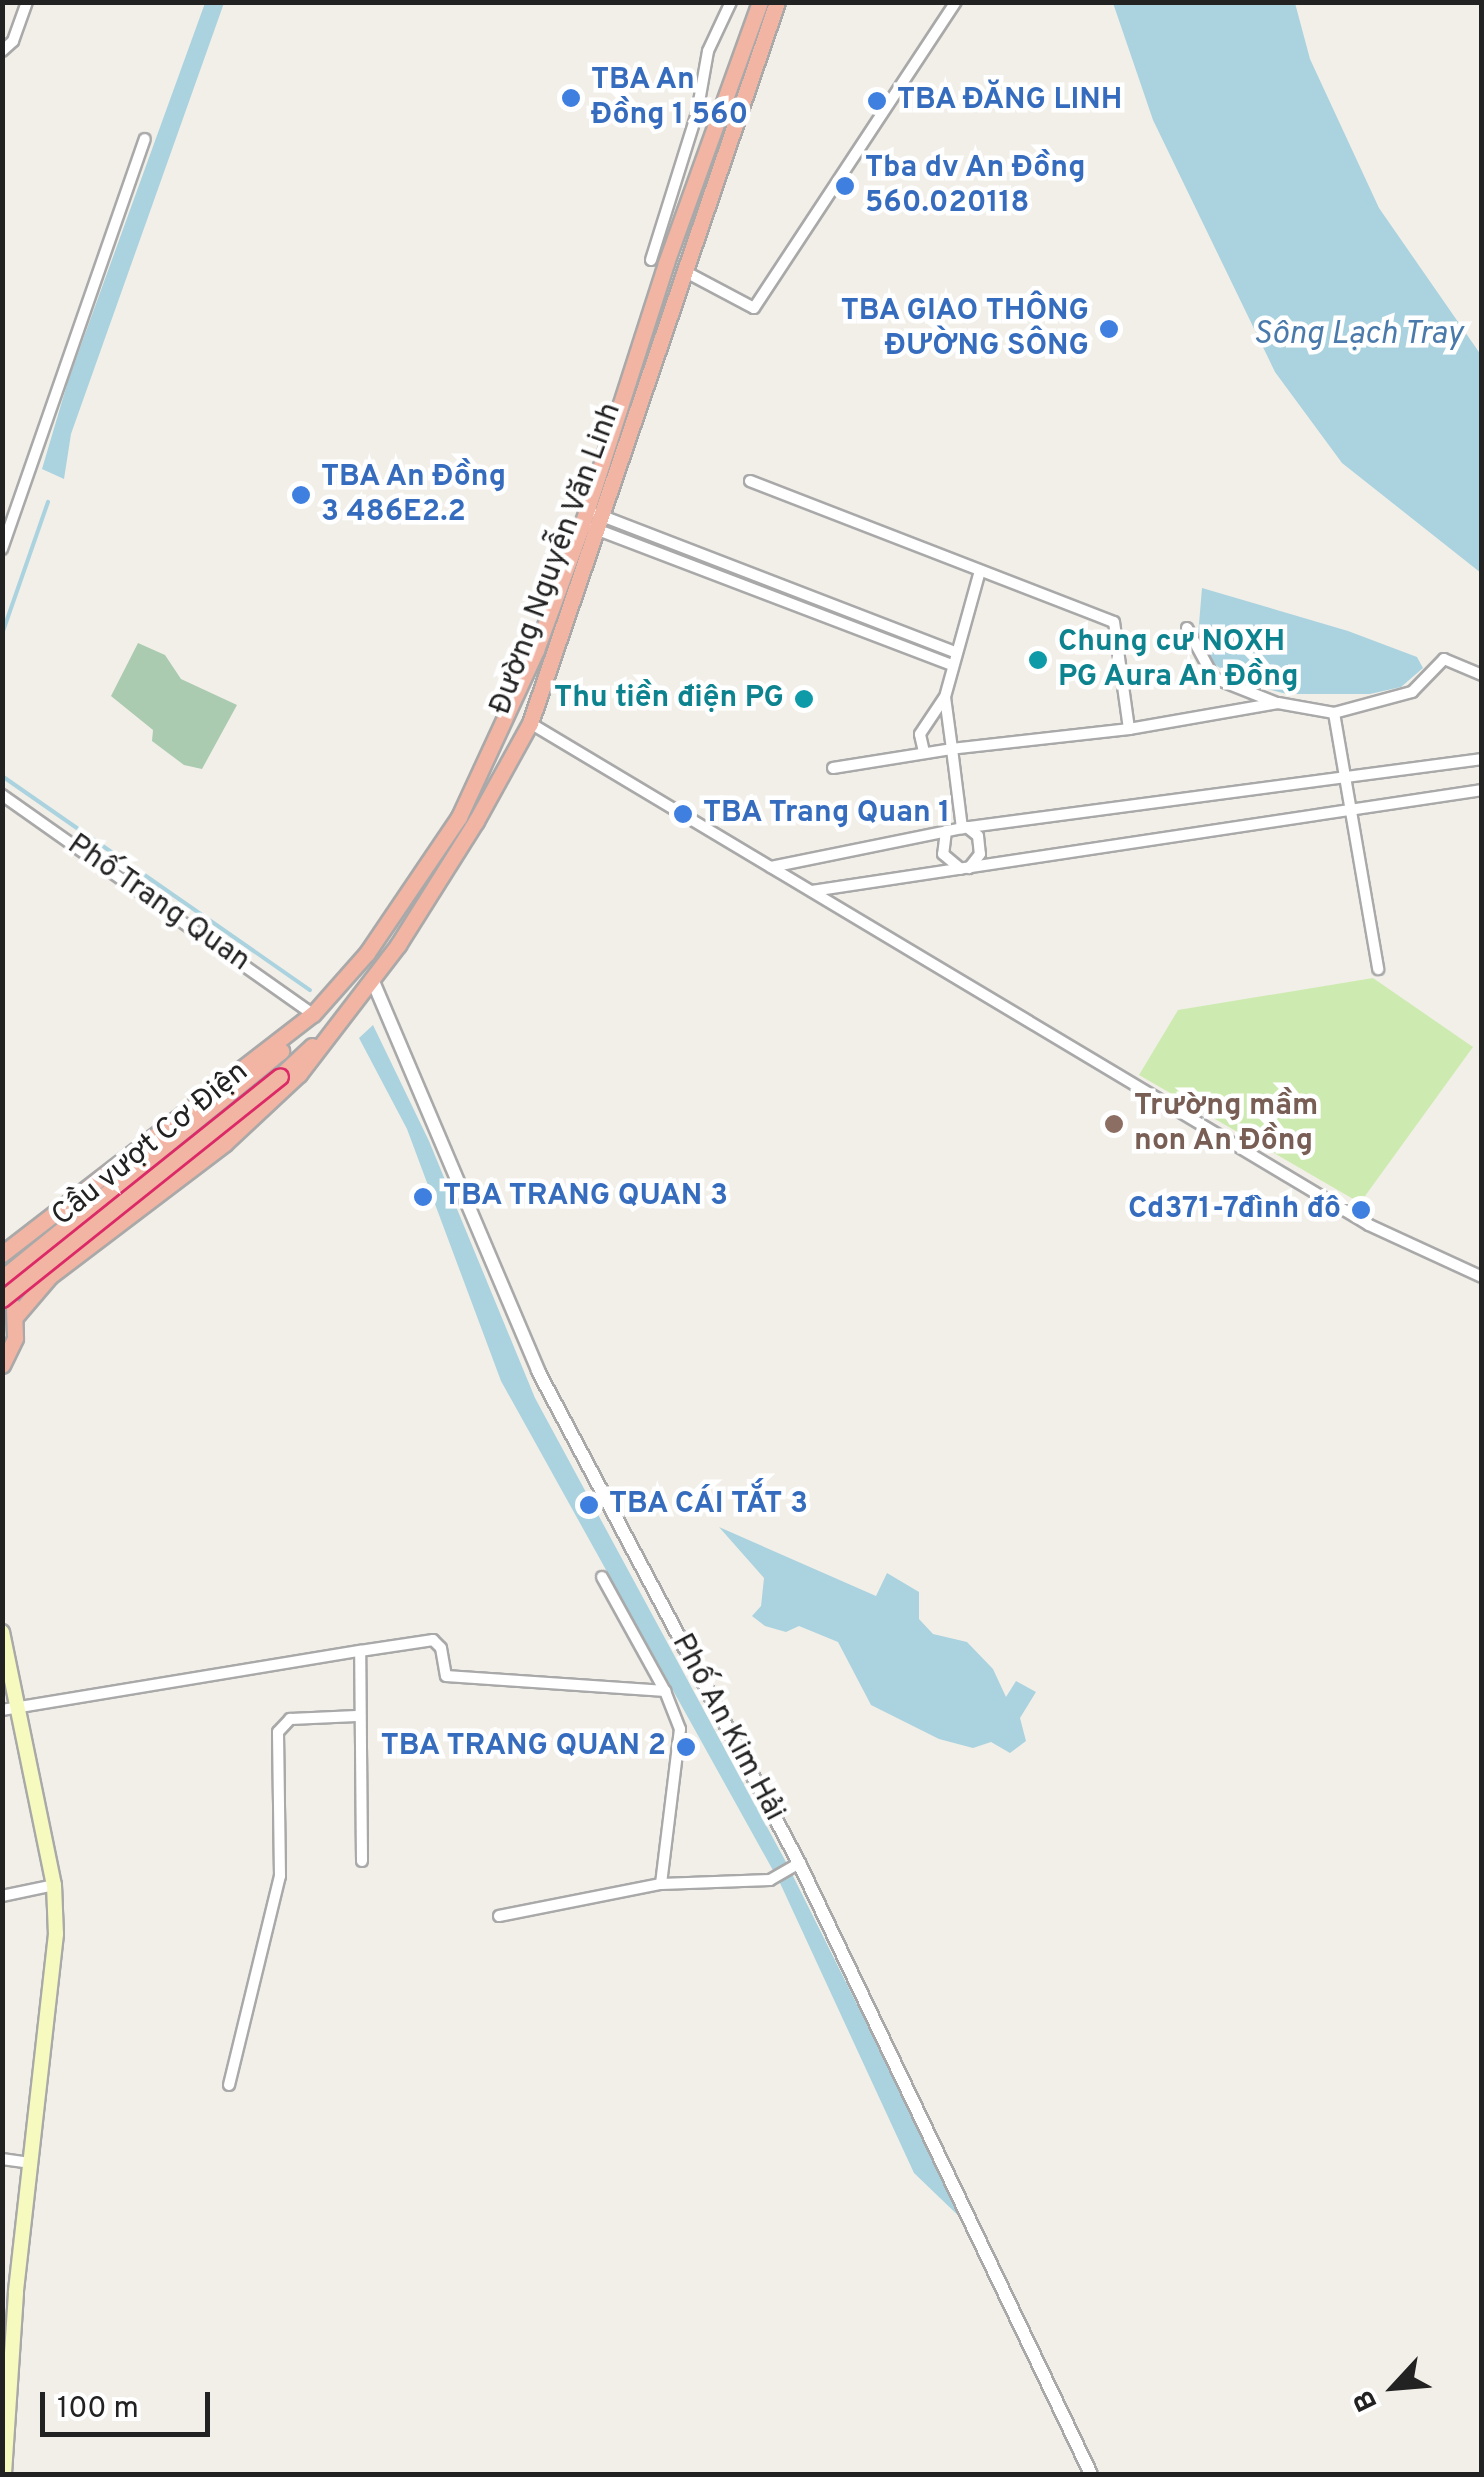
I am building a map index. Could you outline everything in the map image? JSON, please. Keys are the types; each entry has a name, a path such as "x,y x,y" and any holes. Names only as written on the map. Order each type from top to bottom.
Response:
{"highway":[{"name":"Đường Nguyễn Văn Linh","path":"16,1316 42,1282 276,1098 309,1062 328,1028 372,979 439,883 530,723 666,264 760,2"},
{"name":"Đường Nguyễn Văn Linh","path":"2,1254 313,1014 366,953 459,817 592,520 684,271 776,2"},
{"name":"Cầu vượt Cơ Điện","path":"2,1299 274,1070 313,1014"},
{"name":"Cầu vượt Cơ Điện","path":"2,1281 328,1028"},
{"path":"2,1281 16,1316 2,1364"}],"main road":[{"path":"2,1632 54,1885 56,1974 30,2163 4,2474"}],"street":[{"path":"2,51 14,41 27,2"},
{"path":"651,260 697,113 708,52 731,2"},
{"path":"684,271 754,308 956,2"},
{"path":"2,548 146,139"},
{"path":"750,481 979,574 1114,622 1129,728"},
{"path":"592,520 955,652"},
{"path":"592,520 950,666"},
{"path":"965,869 980,854 978,836 964,827 944,698 979,574"},
{"path":"1187,628 1214,678 1278,703 1334,713 1412,692 1444,659 1482,675"},
{"path":"924,752 920,734 944,698"},
{"path":"833,768 924,752 1129,728 1278,703"},
{"path":"1334,713 1378,970"},
{"path":"530,723 1369,1224 1482,1277"},
{"path":"771,867 964,827 1345,781 1482,759"},
{"path":"811,891 1482,790"},
{"name":"Phố Trang Quan","path":"2,795 313,1014"},
{"path":"946,831 943,854 965,869"},
{"name":"Phố An Kim Hải","path":"372,979 538,1371 796,1865 1091,2474"},
{"path":"602,1577 665,1691 680,1729 661,1884"},
{"path":"2,1710 433,1640 441,1648 446,1676 665,1691"},
{"path":"360,1651 357,1716 362,1861"},
{"path":"229,2085 280,1876 278,1732 290,1719 357,1716"},
{"path":"499,1916 661,1884 773,1878 796,1865"},
{"path":"2,1896 54,1885"},
{"path":"2,2159 30,2163"}],"green space":[{"path":"138,643 165,655 181,679 237,705 202,769 184,765 152,741 153,730 111,696"},
{"path":"1373,978 1473,1047 1360,1203 1139,1075 1178,1010"}],"water":[{"path":"205,3 224,3 71,434 64,479 42,469 68,381"},
{"name":"Sông Lạch Tray","path":"1113,3 1295,3 1310,59 1379,208 1481,355 1481,573 1342,463 1275,372 1153,120"},
{"path":"1202,588 1348,631 1417,657 1423,668 1401,687 1370,694 1287,694 1243,683 1214,664 1198,636"},
{"path":"373,1025 429,1141 535,1398 786,1862 966,2223 914,2173 780,1883 501,1381 407,1129 359,1038"},
{"path":"719,1527 876,1596 887,1573 919,1592 919,1619 933,1634 967,1642 993,1669 1006,1697 1016,1681 1036,1692 1020,1718 1026,1741 1010,1753 991,1742 973,1748 939,1739 871,1705 838,1642 799,1626 786,1632 765,1626 752,1616 761,1606 764,1578"}],"waterway":[{"path":"2,634 48,502"},
{"path":"2,776 310,990"}],"place":[{"name":"TBA An Đồng 1 560","path":"571,98"},
{"name":"TBA ĐĂNG LINH","path":"877,101"},
{"name":"Tba dv An Đồng 560.020118","path":"845,186"},
{"name":"TBA GIAO THÔNG ĐƯỜNG SÔNG","path":"1109,329"},
{"name":"TBA An Đồng 3 486E2.2","path":"301,495"},
{"name":"Chung cư NOXH PG Aura An Đồng","path":"1038,660"},
{"name":"Thu tiền điện PG","path":"804,699"},
{"name":"TBA Trang Quan 1","path":"683,814"},
{"name":"Trường mầm non An Đồng","path":"1114,1124"},
{"name":"TBA TRANG QUAN 3","path":"423,1197"},
{"name":"Cd371-7đình đô","path":"1361,1210"},
{"name":"TBA CÁI TẮT 3","path":"589,1505"},
{"name":"TBA TRANG QUAN 2","path":"686,1747"}]}
